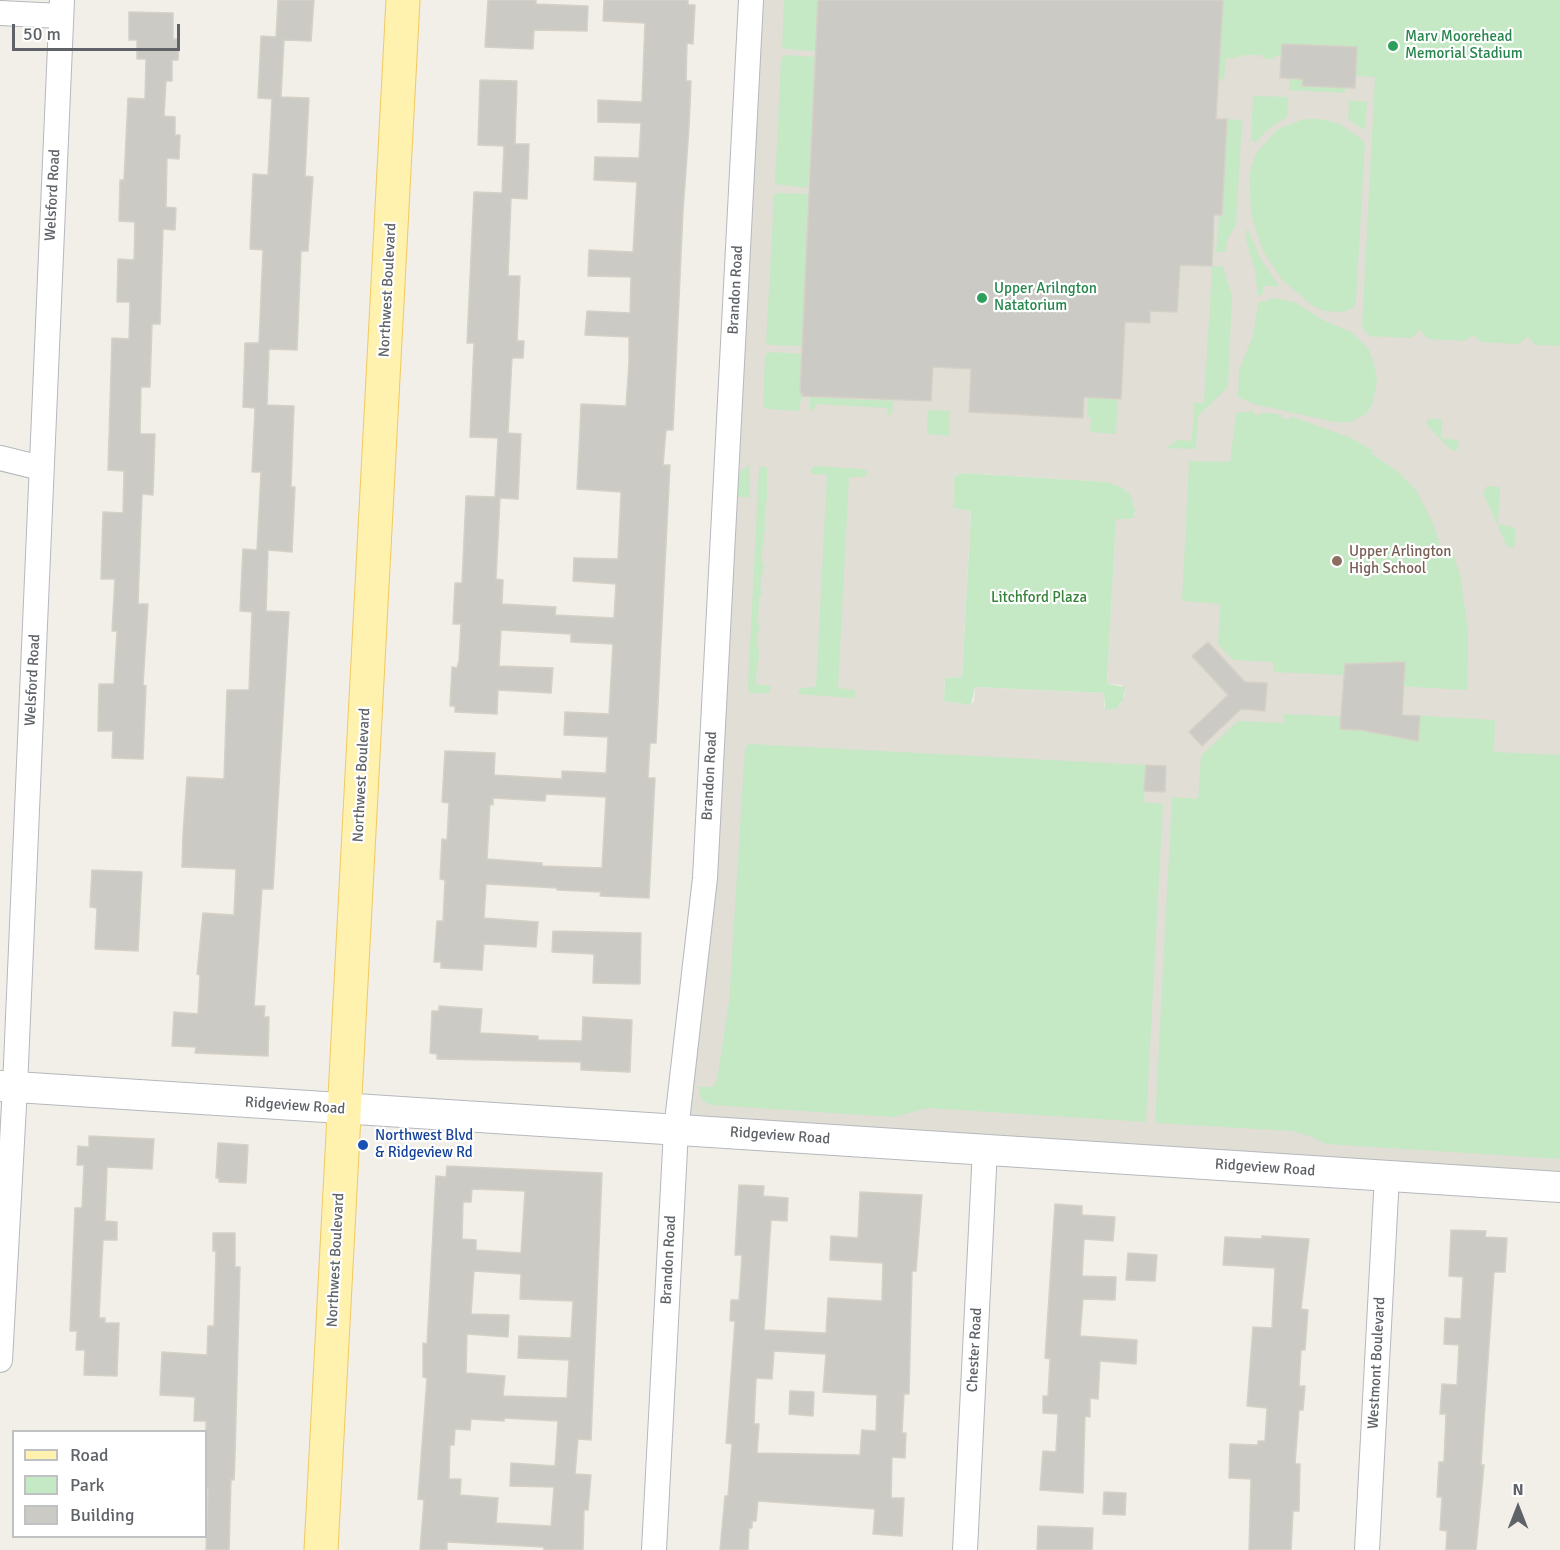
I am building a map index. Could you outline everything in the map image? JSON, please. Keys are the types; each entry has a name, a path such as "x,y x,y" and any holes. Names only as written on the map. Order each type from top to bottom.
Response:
{"main road":[{"name":"Northwest Boulevard","path":"321,1550 403,0"}],"street":[{"name":"Brandon Road","path":"654,1550 676,1130 705,878 751,0"},
{"path":"0,13 62,8"},
{"name":"Welsford Road","path":"0,1360 8,1087 41,468 62,8"},
{"path":"0,458 41,468"},
{"name":"Ridgeview Road","path":"8,1087 1560,1186"},
{"name":"Chester Road","path":"965,1550 985,1149"},
{"name":"Westmont Boulevard","path":"1367,1550 1387,1176"}],"shaded area":[{"name":"Upper Arlington High School","path":"751,0 1560,0 1560,1187 676,1130","holes":["961,473 1107,482 1126,490 1133,503 1135,515 1130,519 1116,518 1107,684 1122,685 1125,694 1120,705 1104,707 1104,693 975,687 974,700 971,705 944,701 945,678 962,677 971,511 953,508 954,477"]}],"green space":[{"path":"784,0 818,0 815,51 786,49 782,46"},
{"path":"1223,0 1560,0 1560,346 1535,345 1528,336 1519,344 1481,342 1473,335 1465,341 1428,339 1420,330 1411,338 1369,336 1362,327 1375,77 1356,76 1355,88 1345,88 1345,93 1289,90 1289,79 1280,78 1281,56 1275,56 1274,59 1263,59 1263,55 1260,55 1257,59 1257,55 1245,55 1242,58 1242,55 1238,55 1238,58 1226,58 1224,80 1219,79"},
{"path":"786,55 815,57 808,188 775,184 781,58"},
{"path":"1253,96 1288,97 1287,117 1267,130 1255,143 1251,140"},
{"path":"1349,100 1367,102 1365,130 1348,120"},
{"path":"1227,119 1242,120 1236,225 1228,238 1225,252 1216,252"},
{"path":"1304,119 1321,119 1340,124 1365,142 1356,302 1353,308 1342,312 1324,311 1313,306 1282,280 1262,249 1251,214 1249,175 1256,153 1278,129"},
{"path":"778,193 808,194 806,236 815,237 807,245 802,346 770,345 766,342 774,195"},
{"path":"1247,228 1262,261 1279,286 1263,286 1263,294 1258,296 1255,271 1246,240"},
{"path":"1212,266 1223,267 1232,296 1228,387 1198,416 1196,449 1166,448 1178,440 1192,441 1194,403 1204,403"},
{"path":"1274,298 1294,302 1325,321 1351,332 1368,348 1374,363 1377,381 1373,402 1366,414 1351,422 1335,422 1254,404 1238,397 1239,370 1253,336 1258,303"},
{"path":"770,352 802,354 800,393 802,393 799,411 767,409 763,406 765,354"},
{"path":"810,397 891,401 893,399 892,414 888,415 887,408 817,404 812,412"},
{"path":"1088,397 1118,399 1116,434 1090,432 1091,418 1087,417"},
{"path":"928,410 950,411 949,436 927,434"},
{"path":"1253,411 1253,414 1261,415 1262,412 1282,415 1282,418 1289,420 1290,416 1351,438 1373,451 1372,454 1397,471 1416,490 1434,525 1441,549 1451,546 1461,578 1468,632 1467,690 1344,683 1344,675 1273,672 1273,662 1233,660 1218,644 1220,604 1182,601 1189,461 1230,462 1236,413"},
{"path":"1428,419 1442,419 1441,438 1457,440 1459,446 1457,450 1451,450 1426,424"},
{"path":"750,465 750,498 733,496 736,474"},
{"path":"814,466 863,469 868,472 864,477 849,477 838,688 854,690 856,695 853,698 798,694 800,688 816,687 827,475 812,474 810,470"},
{"path":"759,467 767,467 767,500 761,560 764,565 760,586 762,593 759,598 758,623 760,629 757,634 759,656 755,684 771,686 769,693 749,693 748,685"},
{"name":"Litchford Plaza","path":"961,473 1107,482 1121,487 1130,494 1135,510 1134,517 1116,519 1107,684 1125,687 1123,700 1117,708 1105,710 1104,693 975,687 971,705 944,701 945,678 962,677 971,511 953,508 954,477"},
{"path":"1487,486 1500,487 1498,524 1515,528 1515,544 1512,549 1507,546 1483,493"},
{"path":"1354,712 1495,720 1494,752 1560,755 1560,1159 1326,1144 1292,1131 1155,1123 1172,797 1198,799 1201,756 1238,721 1283,723 1284,714 1353,717"},
{"path":"749,744 1146,765 1144,802 1163,804 1146,1122 928,1108 894,1117 711,1105 702,1100 698,1087 713,1087 717,1080 729,1002 745,748"}],"building":[{"path":"278,0 314,0 311,41 284,40 281,97 309,98 305,176 313,177 308,251 301,251 297,350 269,349 267,405 294,406 291,487 295,487 292,552 268,550 266,611 289,612 273,889 262,889 254,1006 265,1006 264,1017 269,1017 268,1056 195,1053 196,1047 172,1046 174,1012 198,1014 200,975 197,974 203,913 234,915 236,869 182,867 187,777 224,779 227,690 249,690 252,612 240,611 243,549 257,550 261,472 252,472 255,408 243,407 245,343 259,343 263,250 250,249 253,174 268,175 272,99 258,98 261,36 276,37"},
{"path":"488,0 536,0 536,4 588,6 587,31 534,30 533,49 485,47"},
{"path":"604,0 688,0 688,5 695,5 693,44 687,43 686,81 691,81 673,430 666,430 663,465 670,465 656,743 650,743 648,778 655,778 649,898 600,896 601,892 486,884 484,918 538,922 536,947 484,944 482,970 441,968 441,962 434,962 437,921 443,921 445,880 440,879 442,839 447,840 449,803 442,802 445,751 495,753 494,775 562,779 562,771 606,773 608,737 564,735 565,712 609,714 613,644 571,642 571,634 501,630 499,666 553,668 551,693 498,690 497,714 455,712 455,706 450,706 452,667 457,668 459,661 461,624 453,624 455,583 462,583 466,496 495,497 498,438 470,437 474,343 467,343 474,192 502,193 504,146 478,145 480,80 517,81 515,144 529,144 527,199 511,198 508,276 520,276 517,341 524,341 523,358 512,358 508,433 521,434 518,499 500,498 496,579 503,580 502,604 556,607 555,615 614,618 616,584 573,581 574,558 618,559 621,492 577,489 581,404 626,406 629,337 585,335 587,311 630,313 631,277 588,276 589,250 633,252 637,182 594,180 595,157 639,158 641,123 598,122 598,100 642,102 645,23 603,21","holes":["546,794 606,797 602,868 542,866 542,863 487,859 490,804 493,805 493,798 545,801"]},
{"path":"818,0 1223,0 1216,119 1227,119 1222,215 1214,215 1212,266 1180,265 1177,312 1150,311 1150,323 1125,322 1121,399 1084,397 1083,418 969,412 971,369 933,367 931,401 802,396 800,393"},
{"path":"129,12 173,13 173,39 179,39 178,60 172,60 172,81 166,81 164,116 175,117 175,135 180,135 179,159 167,158 166,207 176,208 175,230 163,229 160,324 152,324 150,387 141,387 140,434 155,434 153,495 142,494 138,604 148,604 143,685 146,686 143,759 112,758 113,731 98,731 99,684 114,684 117,631 112,631 115,579 101,579 103,512 123,513 124,471 108,470 112,338 129,339 130,302 117,302 118,259 134,260 135,222 119,221 120,180 124,180 128,98 145,99 146,59 137,59 137,40 129,40"},
{"path":"1282,44 1357,47 1355,88 1302,86 1303,79 1280,78"},
{"path":"1208,642 1245,682 1267,683 1265,711 1241,709 1202,746 1189,732 1228,695 1192,656"},
{"path":"1405,662 1402,715 1420,716 1418,741 1361,730 1340,729 1345,664"},
{"path":"1146,765 1166,766 1165,792 1144,791"},
{"path":"92,870 142,872 138,951 95,949 97,908 90,907"},
{"path":"553,931 641,933 640,984 593,983 594,954 552,952"},
{"path":"439,1006 482,1009 480,1033 538,1036 538,1040 582,1041 583,1017 632,1020 630,1072 581,1070 581,1062 437,1059 437,1054 430,1053 432,1011 439,1011"},
{"path":"89,1136 154,1139 152,1169 107,1167 105,1221 117,1222 117,1240 103,1240 99,1318 105,1318 105,1323 119,1323 117,1376 84,1375 85,1350 76,1350 77,1331 70,1331 75,1208 82,1208 84,1165 77,1165 78,1146 89,1147"},
{"path":"218,1143 248,1145 246,1183 219,1182 219,1178 216,1178"},
{"path":"447,1166 602,1173 591,1440 578,1439 575,1474 591,1475 588,1510 584,1510 583,1550 544,1550 544,1547 447,1542 447,1550 420,1550 424,1500 418,1499 427,1378 423,1377 423,1343 427,1344 436,1176 446,1177","holes":["472,1189 525,1191 521,1253 476,1250 476,1240 462,1239 463,1202 471,1202","474,1271 521,1274 520,1299 573,1301 571,1338 519,1336 518,1358 569,1360 567,1398 503,1396 505,1376 466,1373 467,1334 508,1337 509,1315 471,1314","504,1418 558,1421 555,1466 511,1463 510,1486 554,1487 551,1526 496,1523 498,1498 460,1495 461,1479 449,1479 450,1445 454,1445 455,1429 470,1430 471,1419 504,1421"]},
{"path":"739,1185 764,1186 763,1196 788,1198 787,1221 771,1220 764,1330 826,1333 828,1298 882,1301 883,1263 830,1260 831,1236 858,1238 860,1192 922,1195 916,1271 912,1271 909,1394 904,1394 902,1433 906,1433 905,1458 892,1457 891,1498 904,1498 902,1536 873,1534 875,1509 758,1501 756,1521 752,1521 752,1528 749,1528 748,1550 720,1550 725,1496 728,1496 732,1444 726,1443 735,1321 730,1321 731,1300 739,1300 742,1255 735,1255","holes":["774,1351 826,1354 823,1392 877,1395 876,1431 862,1430 860,1455 757,1453 759,1424 754,1424 756,1378 772,1379"]},
{"path":"1055,1204 1082,1206 1082,1215 1115,1217 1113,1241 1084,1239 1082,1276 1116,1277 1115,1300 1083,1299 1080,1336 1137,1340 1136,1364 1100,1361 1098,1399 1090,1398 1090,1417 1085,1416 1083,1493 1040,1490 1043,1451 1056,1452 1058,1414 1043,1413 1043,1396 1048,1396 1050,1359 1045,1358"},
{"path":"1451,1230 1486,1231 1485,1237 1507,1238 1505,1272 1494,1272 1481,1465 1484,1465 1476,1550 1446,1550 1447,1531 1440,1530 1442,1497 1437,1497 1439,1462 1444,1462 1446,1414 1440,1414 1442,1384 1457,1385 1459,1345 1444,1344 1445,1318 1461,1319 1463,1277 1449,1276"},
{"path":"213,1233 235,1233 235,1267 240,1267 235,1455 234,1480 231,1479 229,1550 206,1550 208,1489 206,1421 194,1421 195,1397 160,1395 162,1352 207,1355 208,1326 214,1326 216,1251 213,1251"},
{"path":"1262,1236 1309,1239 1301,1309 1308,1310 1305,1350 1301,1350 1299,1386 1305,1386 1303,1410 1299,1410 1295,1464 1300,1464 1299,1511 1293,1511 1291,1550 1249,1550 1251,1479 1229,1478 1230,1444 1258,1445 1258,1441 1265,1441 1267,1408 1247,1406 1253,1327 1272,1328 1275,1268 1223,1265 1225,1237 1262,1239"},
{"path":"1128,1253 1157,1255 1155,1281 1126,1280"},
{"path":"790,1391 814,1392 813,1416 789,1414"},
{"path":"1104,1492 1126,1493 1125,1515 1103,1514"},
{"path":"1038,1526 1093,1528 1092,1550 1037,1550"}],"place":[{"name":"Marv Moorehead Memorial Stadium","path":"1393,46"},
{"name":"Upper Arilngton Natatorium","path":"982,298"},
{"name":"Upper Arlington High School","path":"1337,561"},
{"name":"Northwest Blvd & Ridgeview Rd","path":"363,1145"}]}
